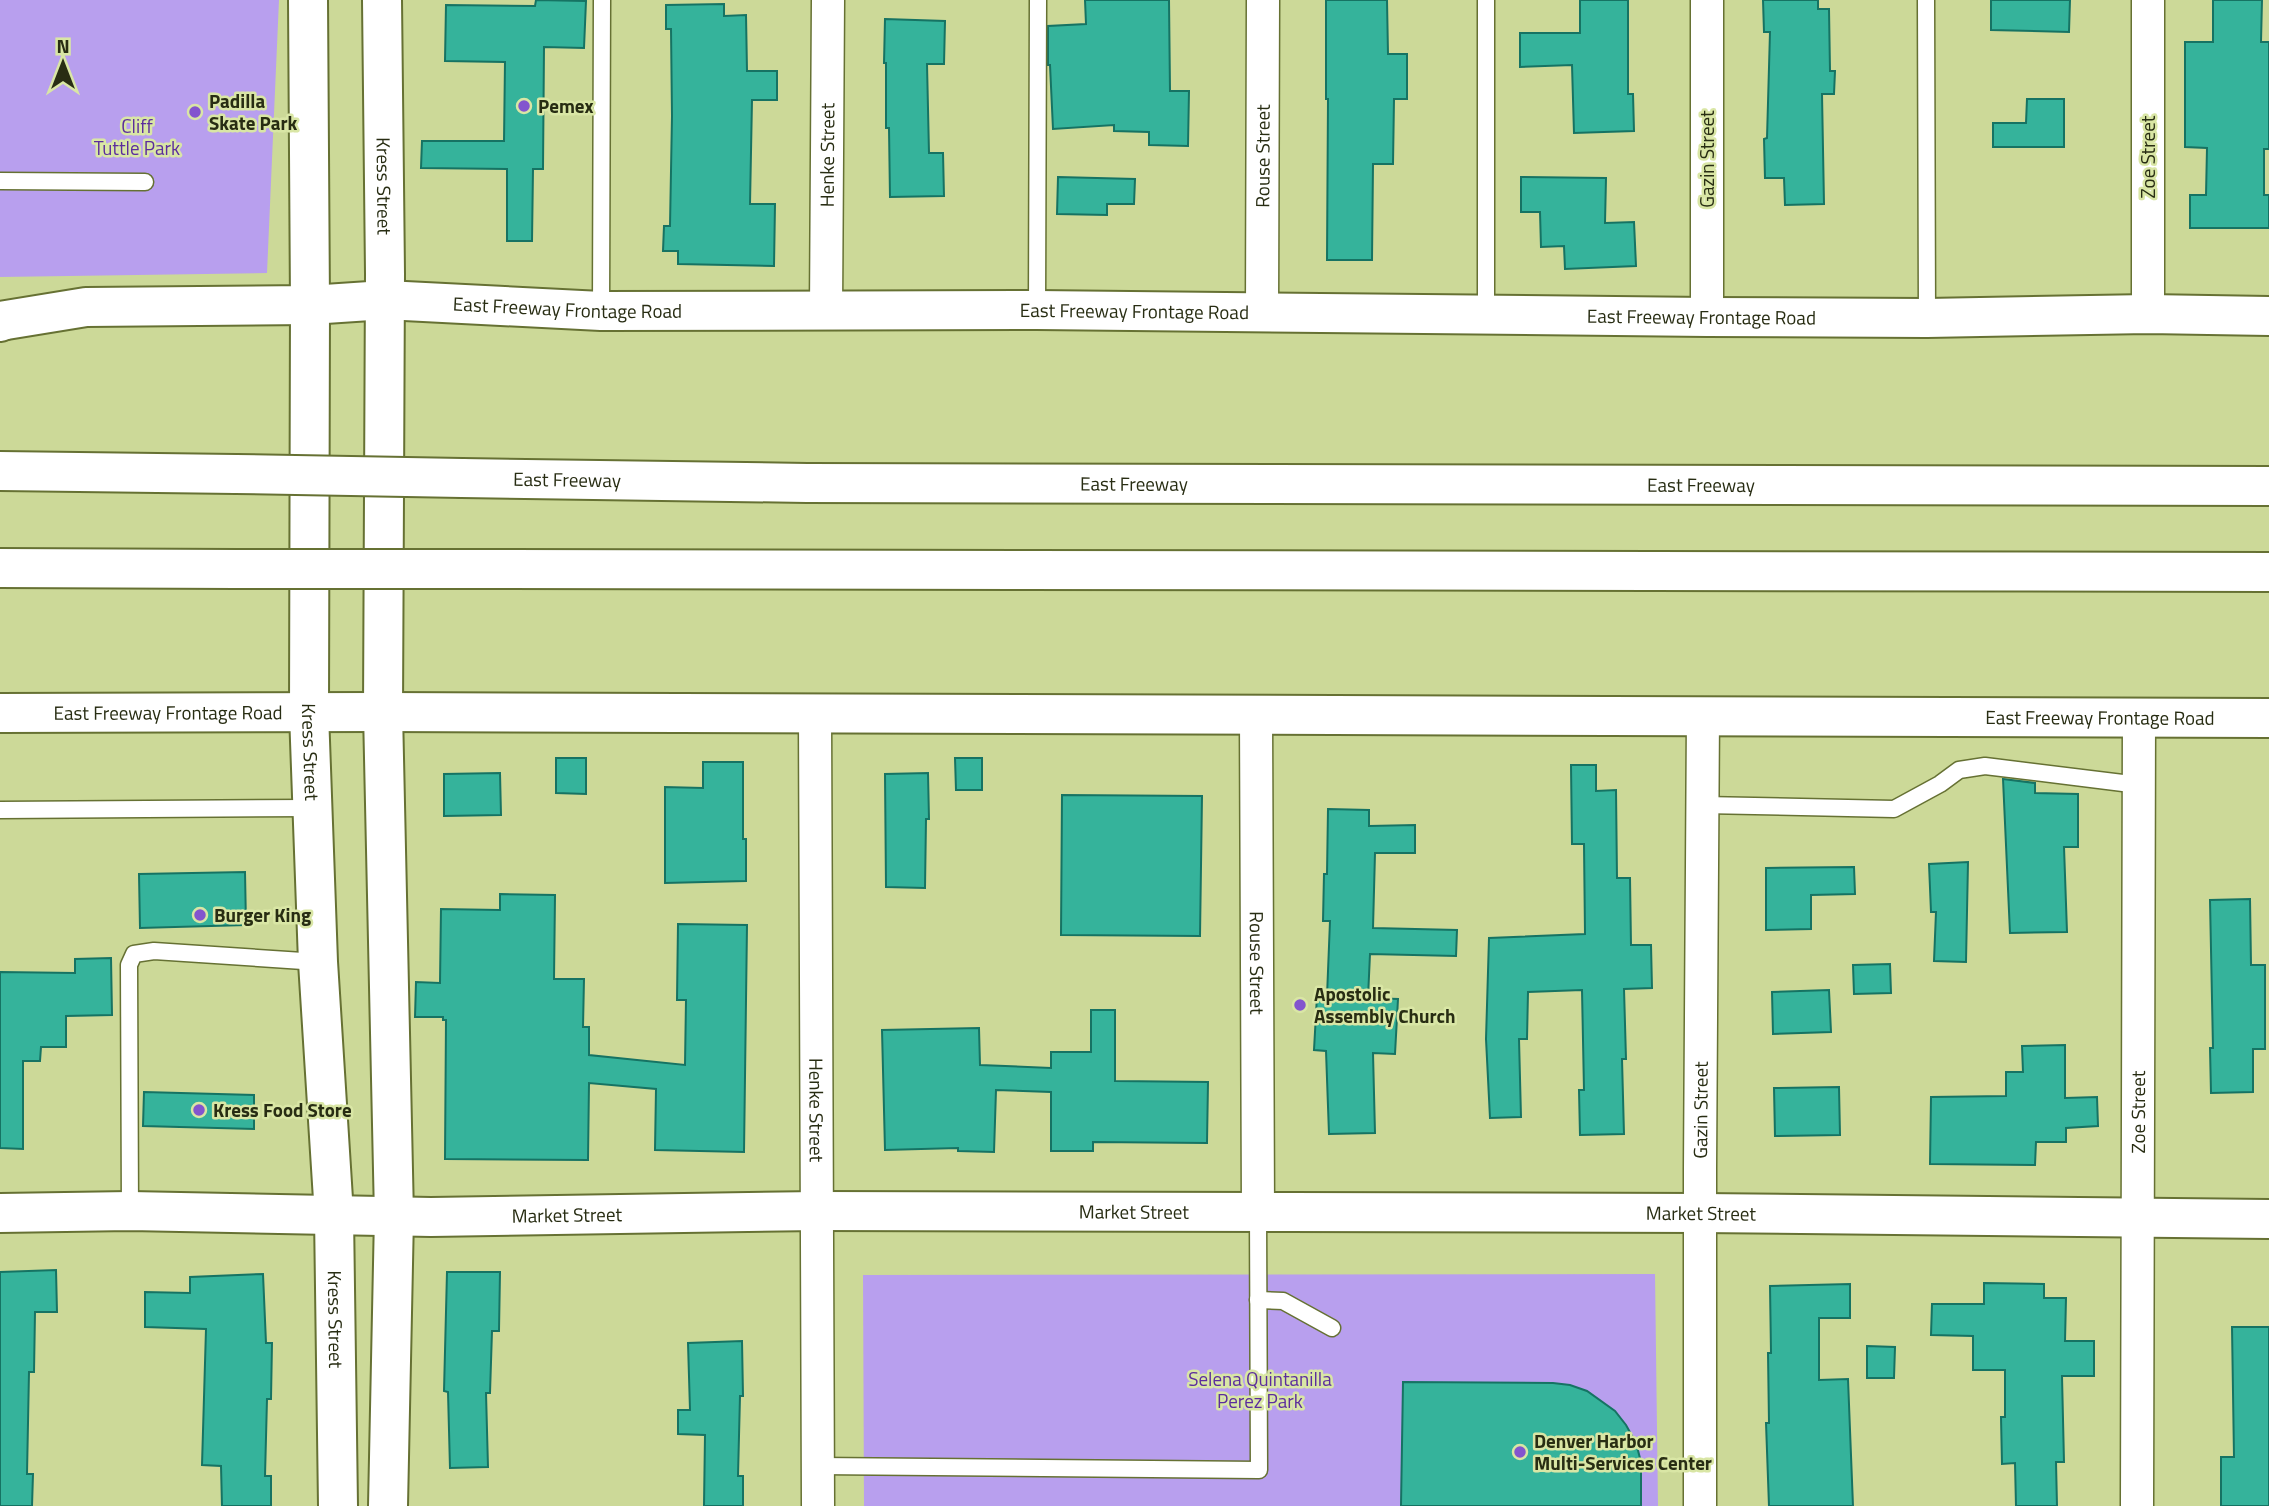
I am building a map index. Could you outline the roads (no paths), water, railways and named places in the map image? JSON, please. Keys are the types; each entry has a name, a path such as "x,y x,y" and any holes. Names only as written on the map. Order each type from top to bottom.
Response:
{"main road":[{"name":"Kress Street","path":"308,0 309,713 318,962 334,1215 338,1506"},
{"name":"Kress Street","path":"382,0 385,300 383,712 394,1216 388,1506"},
{"name":"East Freeway Frontage Road","path":"1,321 86,307 310,305 385,300 601,311 1037,310 1927,318 2148,314 2269,316"},
{"name":"East Freeway","path":"0,471 807,483 2269,486"},
{"path":"0,568 2269,572"},
{"name":"East Freeway Frontage Road","path":"0,713 2269,718"},
{"name":"Market Street","path":"0,1213 130,1211 394,1216 818,1211 1701,1213 2269,1219"}],"street":[{"name":"Henke Street","path":"826,311 828,0"},
{"name":"Rouse Street","path":"1262,312 1263,0"},
{"name":"Gazin Street","path":"1707,0 1707,317"},
{"name":"Zoe Street","path":"2148,0 2148,314"},
{"name":"Henke Street","path":"815,714 818,1506"},
{"name":"Rouse Street","path":"1256,715 1258,1212"},
{"name":"Gazin Street","path":"1700,1506 1703,715"},
{"name":"Zoe Street","path":"2137,1506 2139,718"}],"lane":[{"path":"601,311 602,0"},
{"path":"1037,310 1038,0"},
{"path":"1486,0 1486,314"},
{"path":"1926,0 1927,318"},
{"path":"0,181 145,182"},
{"path":"1703,805 1894,809 1940,784 1959,770 1985,766 2139,785"},
{"path":"0,810 312,808"},
{"path":"130,1211 129,965 134,954 154,951 318,962"},
{"path":"818,1466 1259,1470 1258,1212"},
{"path":"1258,1300 1283,1301 1332,1328"}],"place":[{"name":"Pemex","path":"524,106"},
{"name":"Padilla Skate Park","path":"195,112"},
{"name":"Burger King","path":"200,915"},
{"name":"Apostolic Assembly Church","path":"1300,1005"},
{"name":"Kress Food Store","path":"199,1110"},
{"name":"Denver Harbor Multi-Services Center","path":"1520,1452"}],"park label":[{"name":"Cliff Tuttle Park","path":"137,137"},
{"name":"Selena Quintanilla Perez Park","path":"1260,1390"}]}
